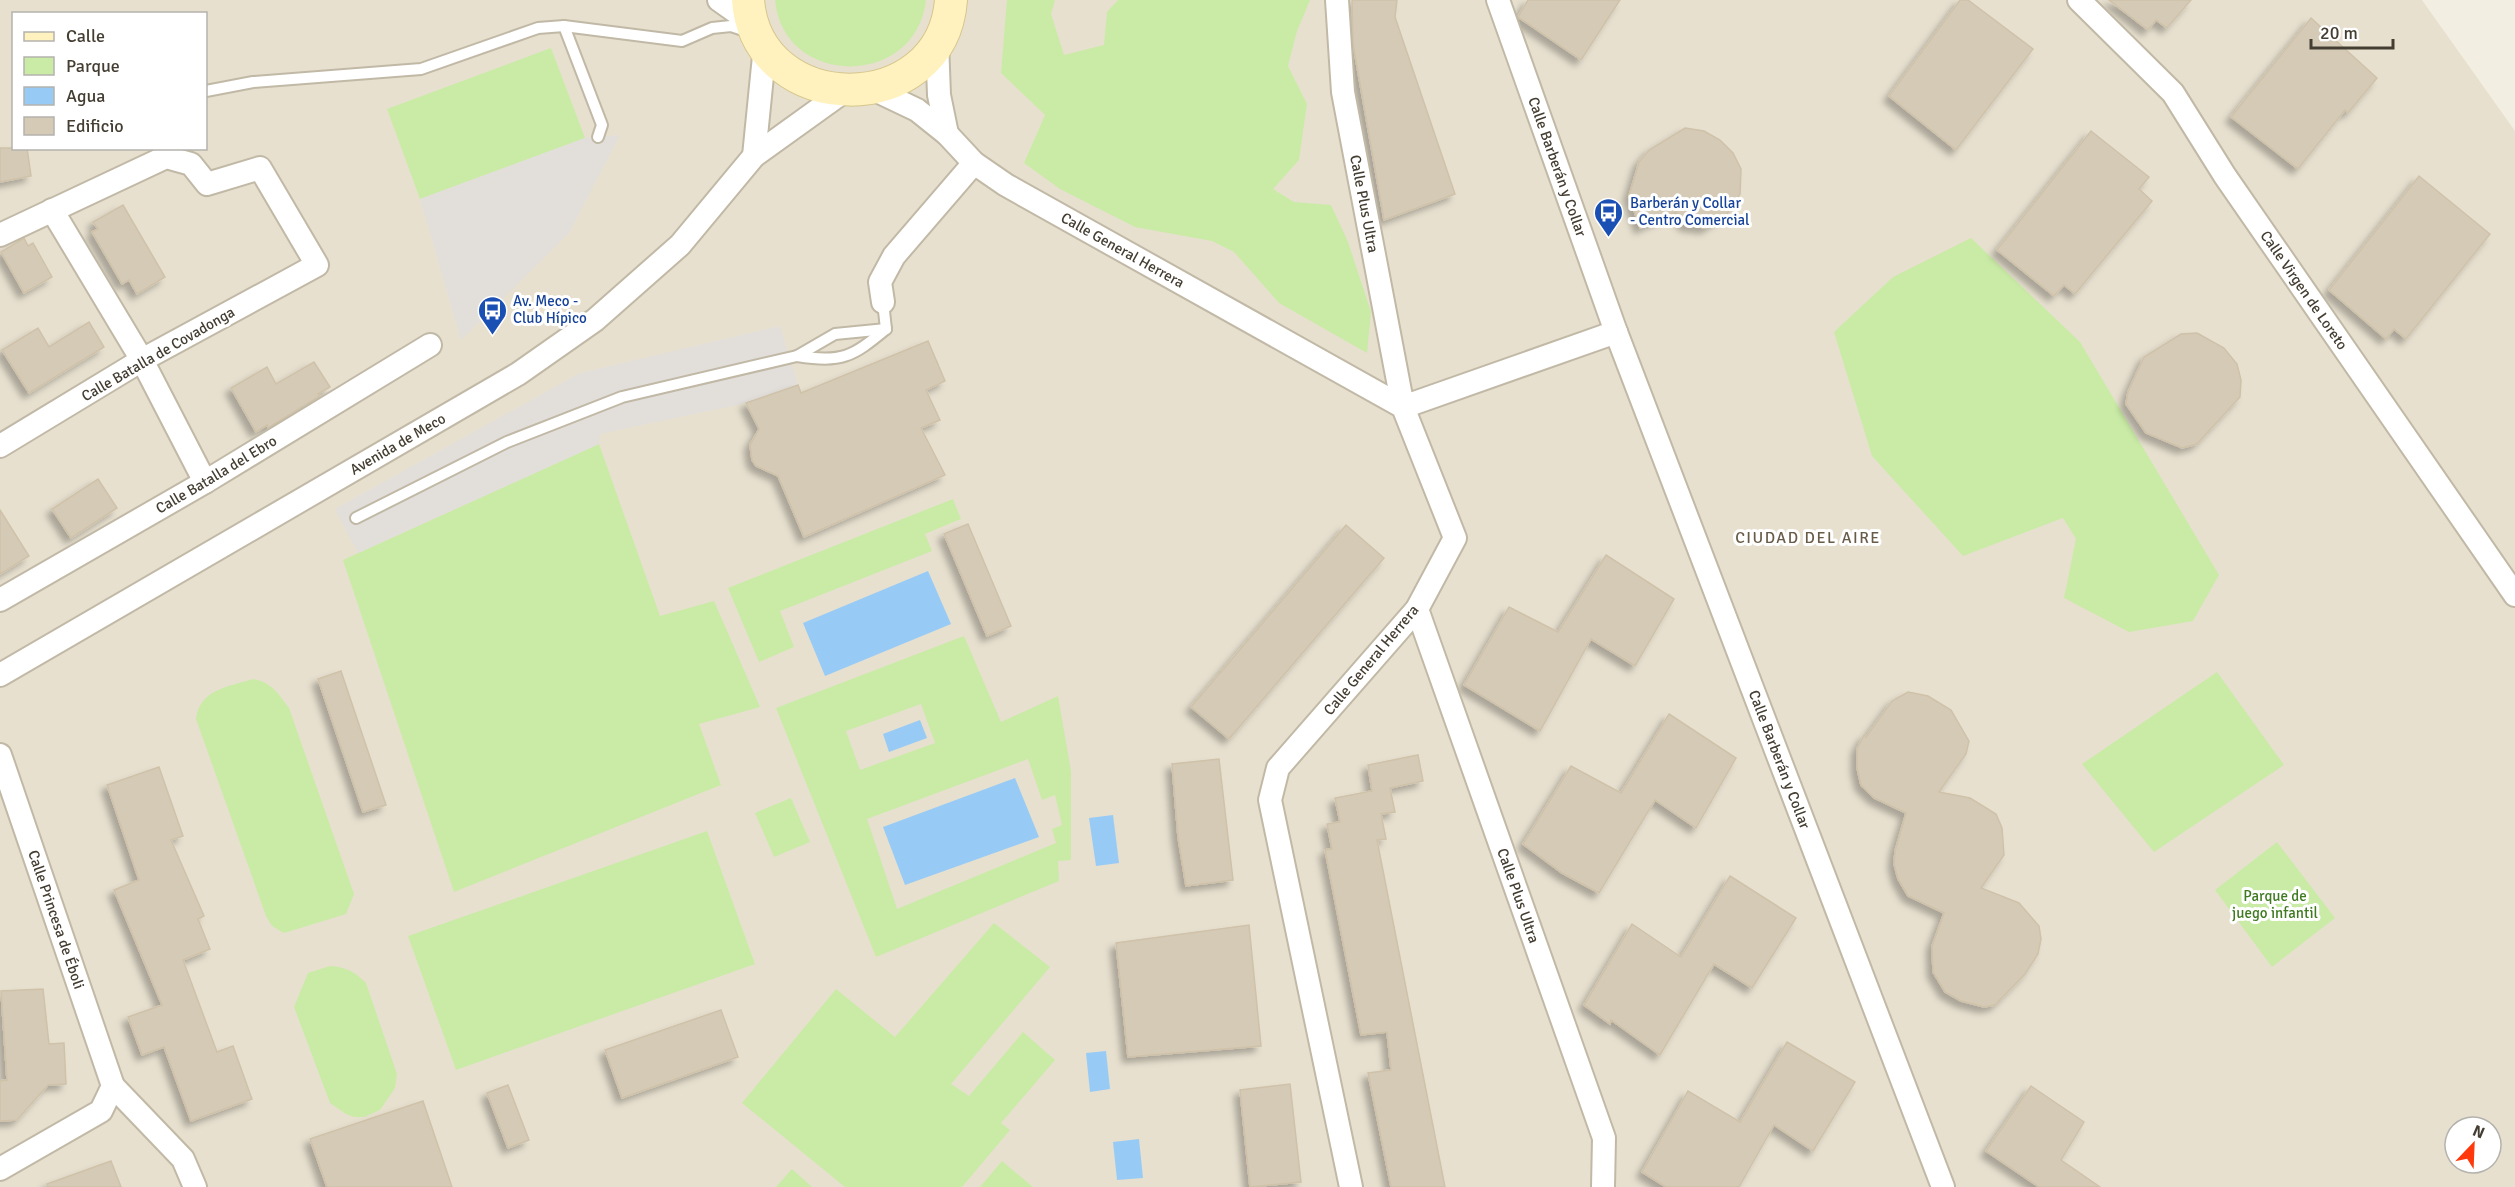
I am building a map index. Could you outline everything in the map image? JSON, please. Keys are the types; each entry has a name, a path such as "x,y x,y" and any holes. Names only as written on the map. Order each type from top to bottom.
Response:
{"street":[{"path":"719,0 756,26 780,64 798,78 820,87 858,90 892,83 910,72 925,58 937,42 946,24 951,0"},
{"name":"Calle Plus Ultra","path":"1337,0 1343,92 1403,407"},
{"name":"Calle Barberán y Collar","path":"1498,0 1616,332 1943,1187"},
{"name":"Calle Virgen de Loreto","path":"2079,0 2173,93 2225,176 2515,595"},
{"path":"754,156 756,26"},
{"path":"937,42 939,95 947,134"},
{"name":"Calle General Herrera","path":"858,90 917,110 947,134 974,163 1006,185 1403,407 1455,538 1417,609 1278,768 1270,800 1351,1187"},
{"name":"Avenida de Meco","path":"0,675 518,375 595,320 680,245 754,156 858,90"},
{"name":"Calle Batalla de Covadonga","path":"0,446 142,360 317,265 261,168 207,184 191,164 166,157 52,210"},
{"path":"883,302 880,282 894,256 974,163"},
{"path":"0,235 52,210 142,360 205,483"},
{"path":"1403,407 1616,332"},
{"name":"Calle Batalla del Ebro","path":"0,600 205,483 430,345"},
{"name":"Calle Plus Ultra","path":"1417,609 1604,1138 1604,1187"},
{"name":"Calle Princesa de Éboli","path":"0,754 113,1086 183,1160 195,1187"},
{"path":"0,1168 101,1111 113,1086"}],"lane":[{"path":"207,91 253,82 421,69 538,28 564,26 682,41 712,28 756,26"},
{"path":"564,26 602,124 598,137"},
{"path":"883,302 886,329"},
{"path":"797,356 828,361 859,351 886,329"},
{"path":"356,518 507,442 622,397 797,356 835,334 886,329"}],"shaded area":[{"path":"0,0 2422,0 2515,131 2515,1187 0,1187"},
{"path":"620,135 569,233 461,340 420,199 585,138"},
{"path":"780,326 798,385 746,403 600,434 599,444 358,553 335,509 580,373"}],"green space":[{"path":"775,0 926,0 917,29 899,50 876,62 850,66 824,62 801,50 783,29"},
{"path":"1007,0 1055,0 1051,14 1064,55 1104,45 1107,12 1118,0 1310,0 1297,31 1288,66 1307,104 1299,160 1273,189 1294,202 1331,205 1348,242 1371,312 1367,353 1279,303 1234,252 1212,241 1135,227 1060,189 1024,163 1045,115 1001,73"},
{"path":"551,48 585,138 420,199 387,109"},
{"path":"1971,238 2080,342 2219,575 2193,621 2129,632 2064,598 2076,539 2063,518 1963,556 1872,456 1834,332 1893,277"},
{"path":"599,444 660,616 714,601 760,707 699,724 721,785 454,892 343,560"},
{"path":"953,499 961,519 925,534 932,551 780,611 794,647 759,662 728,588"},
{"path":"964,636 1001,722 1058,696 1071,771 1071,860 1058,861 1059,881 876,957 776,708","holes":["921,704 935,743 860,770 846,731","1028,759 1042,800 1055,795 1062,825 1052,829 1056,843 897,909 867,819"]},
{"path":"2217,672 2284,765 2154,852 2082,764"},
{"path":"253,679 259,680 278,693 289,708 354,894 346,914 284,933 272,926 266,916 196,719 203,701 209,695 225,687"},
{"path":"791,798 810,842 774,857 755,813"},
{"path":"707,831 755,964 456,1070 408,936"},
{"name":"Parque de juego infantil","path":"2277,842 2335,918 2272,967 2215,890"},
{"path":"994,923 1050,967 951,1084 969,1096 1023,1032 1055,1060 1001,1123 1010,1130 962,1187 845,1187 742,1103 836,989 895,1037"},
{"path":"330,966 350,971 366,983 397,1074 395,1088 380,1110 364,1117 346,1114 330,1103 294,1007 308,973"},
{"path":"1002,1161 1033,1187 980,1187"},
{"path":"792,1169 812,1187 776,1187"}],"water":[{"path":"928,571 951,624 825,676 803,623"},
{"path":"920,720 927,738 889,752 883,734"},
{"path":"1015,778 1039,837 905,885 883,827"},
{"path":"1113,815 1119,863 1096,866 1089,818"},
{"path":"1106,1051 1110,1089 1090,1092 1086,1053"},
{"path":"1139,1139 1143,1178 1117,1180 1113,1142"}],"building":[{"path":"1352,0 1397,0 1395,17 1455,194 1384,220 1353,44"},
{"path":"1528,0 1620,0 1581,60 1518,17"},
{"path":"1960,0 1968,0 2033,49 1956,150 1889,96"},
{"path":"2109,0 2191,0 2167,28 2156,20 2148,30"},
{"path":"2311,18 2377,78 2348,113 2345,110 2298,169 2231,117"},
{"path":"1685,128 1704,131 1720,140 1733,153 1741,169 1740,194 1727,214 1706,228 1685,225 1676,212 1640,228 1629,196 1639,162 1649,150"},
{"path":"2091,131 2149,177 2139,189 2152,201 2075,294 2064,285 2054,296 1997,250"},
{"path":"0,148 27,150 31,176 0,182"},
{"path":"2419,176 2490,234 2406,339 2394,329 2386,339 2329,290"},
{"path":"123,205 165,277 137,294 129,280 122,284 92,232 98,229 93,222"},
{"path":"24,238 28,246 33,243 52,277 24,293 1,252"},
{"path":"89,322 104,347 29,393 2,350 38,328 49,347"},
{"path":"2197,333 2224,348 2237,364 2241,380 2240,397 2197,444 2182,448 2146,433 2126,404 2128,392 2144,357 2181,334"},
{"path":"928,341 945,381 926,390 940,420 921,428 945,475 804,537 778,476 756,466 752,460 750,445 759,429 746,403 798,385 801,393"},
{"path":"314,362 330,387 318,394 320,396 268,428 267,425 256,432 231,388 267,367 276,384"},
{"path":"98,479 117,508 71,538 52,509"},
{"path":"0,510 29,556 0,574"},
{"path":"968,524 1011,626 987,636 944,534"},
{"path":"1346,525 1384,558 1229,739 1191,707"},
{"path":"1606,555 1674,599 1635,666 1591,639 1540,731 1464,685 1509,607 1558,632"},
{"path":"341,671 386,805 363,812 318,679"},
{"path":"1908,692 1928,696 1951,710 1969,741 1966,754 1939,792 1970,798 1996,814 2002,828 2004,855 1981,888 2019,903 2039,926 2041,939 2038,954 2025,974 1995,1005 1984,1007 1961,1001 1945,992 1933,972 1932,946 1944,913 1908,896 1898,879 1894,864 1895,851 1906,813 1874,798 1861,785 1857,768 1857,749 1864,735 1866,737 1892,701"},
{"path":"1669,714 1736,758 1696,828 1655,800 1599,893 1562,873 1523,844 1571,766 1621,793"},
{"path":"1418,755 1423,781 1390,788 1395,812 1381,814 1386,839 1377,840 1445,1187 1391,1187 1368,1073 1391,1070 1387,1032 1361,1035 1325,850 1332,849 1327,824 1340,822 1335,798 1372,791 1368,765"},
{"path":"1219,759 1233,880 1186,886 1178,837 1172,764"},
{"path":"159,767 183,836 171,840 204,916 198,919 210,949 183,960 217,1052 233,1046 252,1099 191,1121 164,1047 142,1055 128,1017 162,1005 114,890 139,880 107,785"},
{"path":"1730,876 1796,918 1752,988 1714,964 1660,1055 1611,1020 1610,1024 1584,1005 1632,924 1681,957"},
{"path":"1249,925 1261,1046 1128,1057 1116,943"},
{"path":"43,989 49,1044 64,1043 66,1084 48,1085 17,1120 0,1121 0,1081 7,1080 1,991"},
{"path":"721,1010 738,1057 622,1098 605,1050"},
{"path":"1787,1042 1855,1082 1813,1151 1774,1125 1739,1187 1666,1187 1642,1172 1688,1091 1740,1122"},
{"path":"1290,1084 1301,1182 1250,1187 1240,1090"},
{"path":"508,1085 529,1140 508,1148 487,1093"},
{"path":"2031,1086 2084,1122 2061,1160 2100,1187 2039,1187 1986,1151"},
{"path":"423,1101 452,1187 327,1187 310,1139"},
{"path":"111,1161 121,1187 48,1187 47,1184"}],"place":[{"name":"Barberán y Collar - Centro Comercial","path":"1609,238"},
{"name":"Av. Meco - Club Hípico","path":"492,336"}],"district":[{"name":"CIUDAD DEL AIRE","path":"1808,537"}]}
